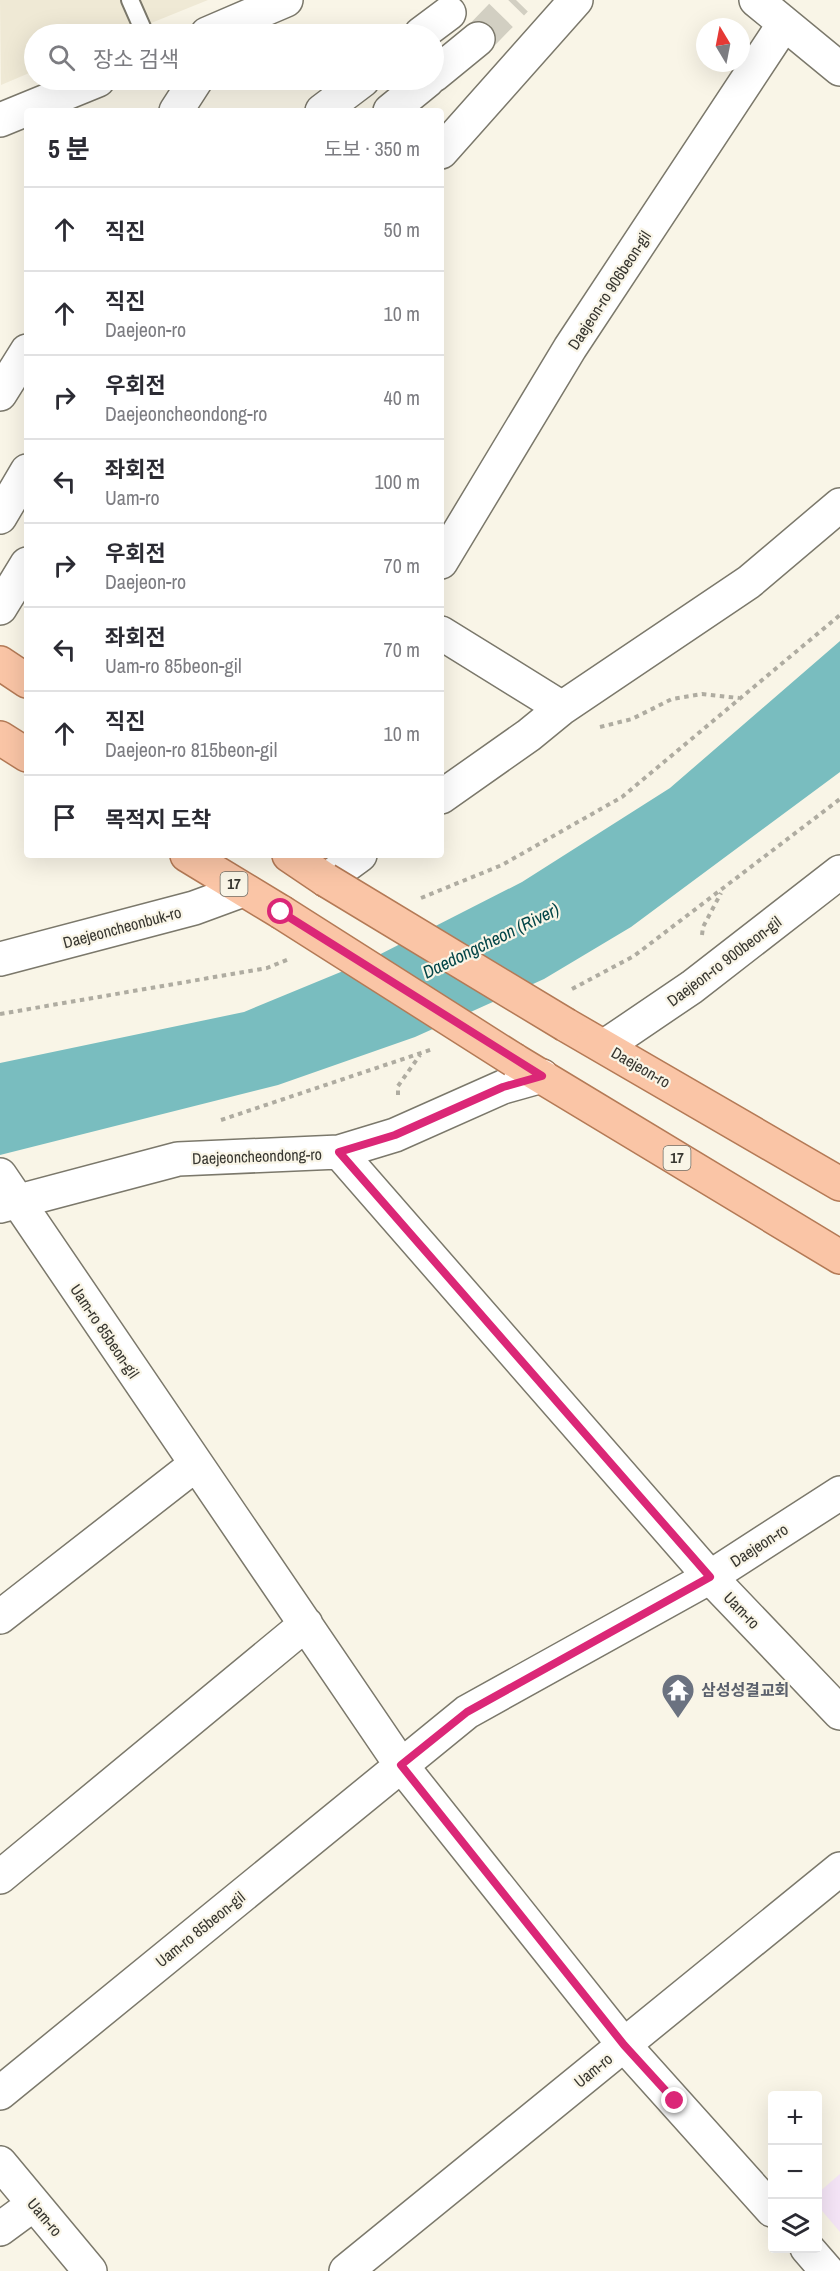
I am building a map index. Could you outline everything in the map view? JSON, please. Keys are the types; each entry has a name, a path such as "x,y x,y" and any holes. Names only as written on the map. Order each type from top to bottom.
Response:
{"main road":[{"path":"0,663 24,679"},
{"path":"0,738 24,753"},
{"name":"17","path":"192,858 514,1060 840,1257"},
{"path":"293,858 326,880"},
{"name":"Daejeon-ro","path":"326,880 566,1025 840,1184"}],"street":[{"path":"235,24 286,0"},
{"path":"444,149 576,0"},
{"path":"756,0 840,69"},
{"path":"434,24 448,13"},
{"name":"Daejeon-ro 906beon-gil","path":"444,557 570,348 784,24"},
{"path":"444,67 478,39"},
{"path":"29,108 74,90"},
{"path":"178,108 190,90"},
{"path":"326,108 350,90"},
{"path":"394,108 416,90"},
{"path":"0,120 24,110"},
{"path":"0,394 24,356"},
{"path":"0,517 24,476"},
{"path":"444,795 529,735 562,708 749,582 840,505"},
{"path":"0,608 24,569"},
{"path":"444,635 562,708"},
{"path":"326,880 356,858"},
{"name":"Daejeon-ro 900beon-gil","path":"604,1046 692,987 840,872"},
{"name":"Daejeoncheonbuk-ro","path":"0,959 194,908 243,890"},
{"name":"Daejeoncheondong-ro","path":"8,1195 178,1159 339,1152 395,1135 503,1087 542,1076"},
{"name":"Uam-ro","path":"339,1152 710,1577 840,1713"},
{"name":"Uam-ro 85beon-gil","path":"8,1195 306,1624 401,1765 624,2045 768,2206"},
{"path":"0,1617 195,1465"},
{"name":"Daejeon-ro","path":"401,1765 467,1712 710,1577 840,1493"},
{"path":"0,1877 306,1624"},
{"name":"Uam-ro 85beon-gil","path":"0,2093 401,1765"},
{"name":"Uam-ro","path":"346,2271 840,1869"},
{"name":"Uam-ro","path":"0,2163 90,2271"},
{"path":"0,2229 34,2204"}],"lane":[{"path":"130,0 141,24"}],"path":[{"path":"414,900 502,866 622,797 840,615"},
{"path":"594,728 632,719 672,699 702,694 740,698"},
{"path":"0,1014 267,968 289,959"}],"shaded area":[{"path":"0,0 208,0 149,24 24,24 24,75 1,85"},
{"path":"840,2174 840,2232 822,2211 822,2190"}],"water":[{"name":"Daedongcheon (River)","path":"840,641 840,772 631,927 544,979 415,1037 278,1085 0,1155 0,1063 244,1012 365,962 522,882 670,788"}],"tunnel":[{"path":"478,39 516,0"}],"place":[{"name":"삼성성결교회","path":"678,1719"}],"route":[{"path":"281,912 542,1076 503,1087 395,1135 339,1152 710,1577 467,1712 401,1765 624,2045 675,2101"}]}
